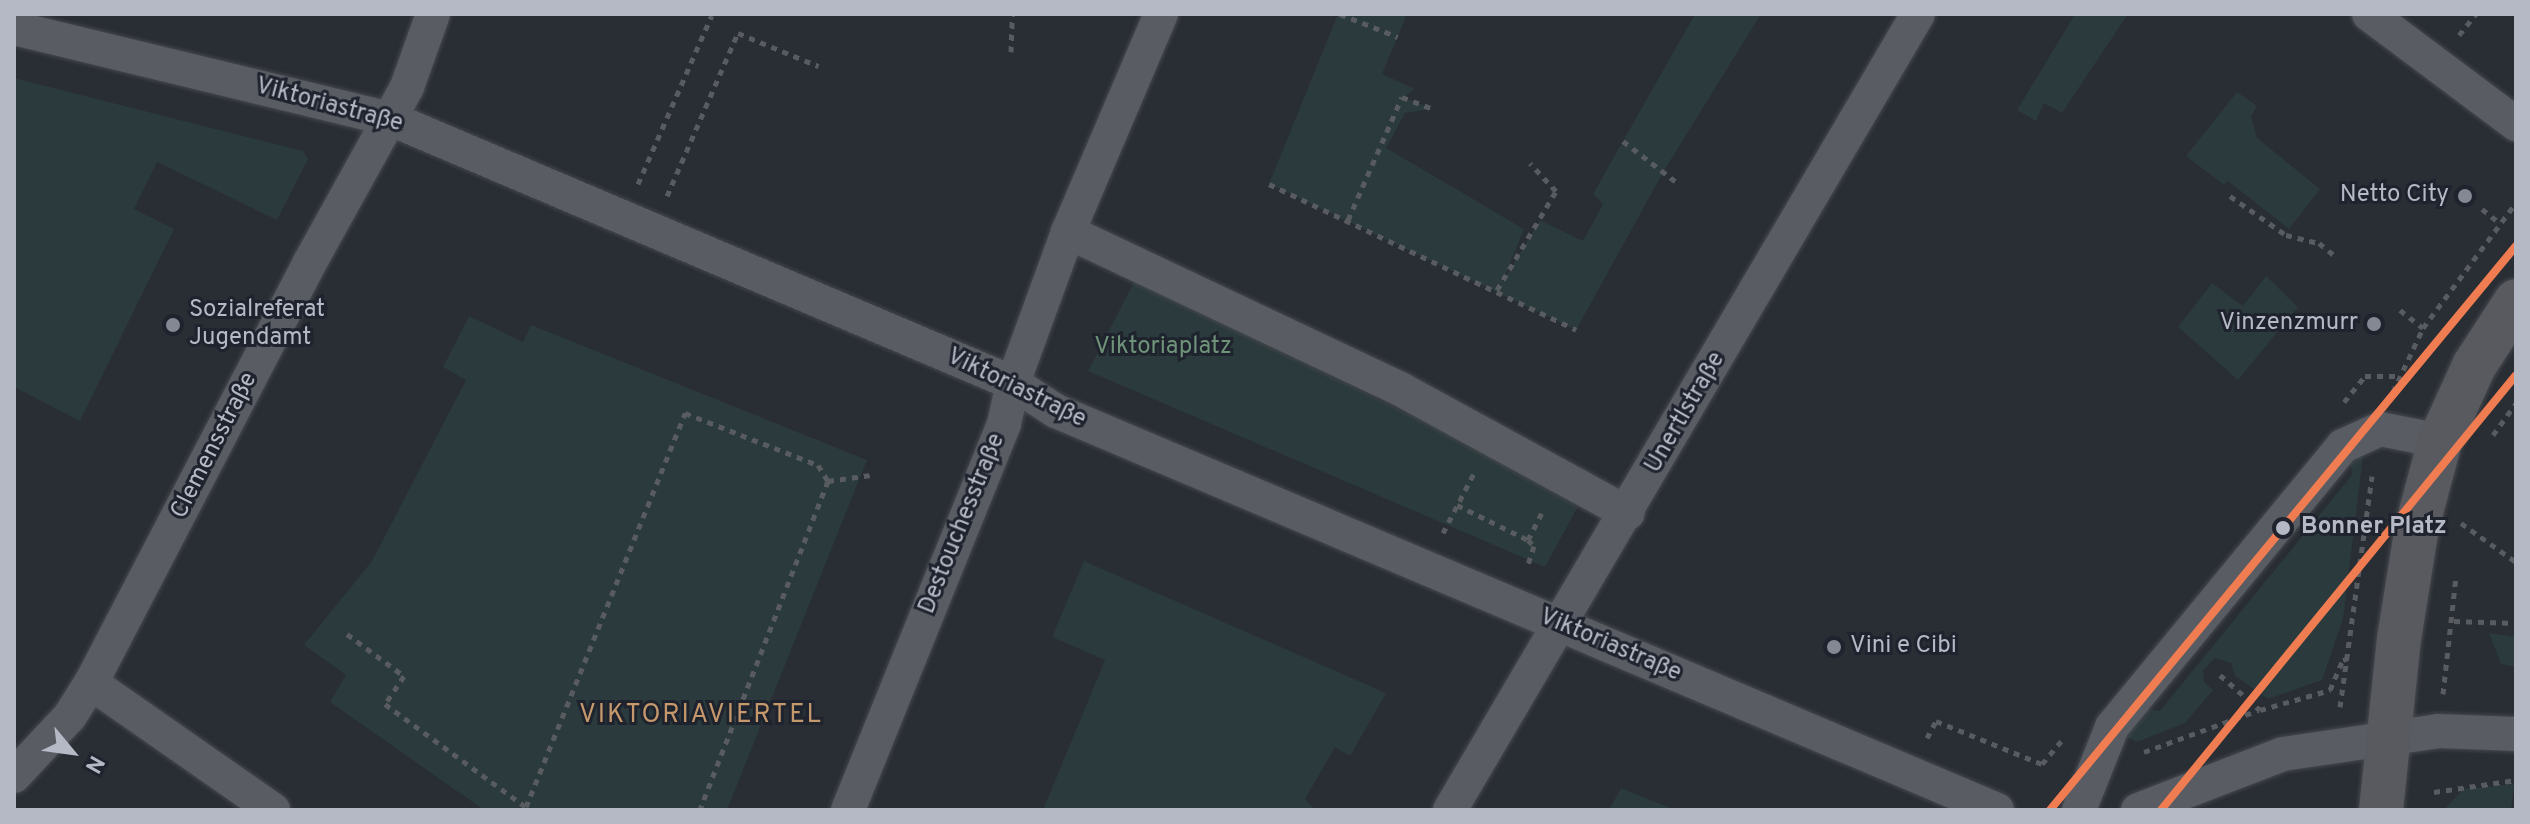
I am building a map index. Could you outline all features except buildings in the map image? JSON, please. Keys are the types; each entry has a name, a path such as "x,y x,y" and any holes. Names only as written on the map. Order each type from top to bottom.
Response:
{"main road":[{"path":"2381,810 2417,527 2440,441 2474,366 2516,301"}],"street":[{"name":"Clemensstraße","path":"14,776 70,716 91,683 309,264 391,119 416,67 433,14"},
{"name":"Destouchesstraße","path":"848,810 1004,424 1013,383 1068,232 1161,14"},
{"name":"Unertlstraße","path":"1450,810 1628,513 1918,14"},
{"path":"2369,14 2516,124"},
{"name":"Viktoriastraße","path":"14,28 391,119 1013,383 1056,411 1997,810"},
{"path":"1068,232 1492,436 1628,513"},
{"path":"2084,794 2112,727 2343,446 2380,429 2440,441"},
{"path":"91,683 273,810"},
{"path":"2138,810 2283,754 2438,731 2516,734"}],"path":[{"path":"1011,52 1012,14"},
{"path":"1340,14 1398,37"},
{"path":"638,224 712,15"},
{"path":"638,224 738,33 818,66"},
{"path":"1348,220 1402,97 1433,109"},
{"path":"1623,141 1675,181"},
{"path":"1497,290 1556,191 1530,163"},
{"path":"1269,184 1576,330"},
{"path":"2230,196 2286,235 2319,243 2334,255"},
{"path":"2482,209 2500,223"},
{"path":"2400,310 2423,328"},
{"path":"2488,441 2516,403"},
{"path":"347,634 404,676 385,704 528,809 685,413 818,465 828,481"},
{"path":"1443,533 1492,436"},
{"path":"828,481 871,475"},
{"path":"700,810 828,481"},
{"path":"1528,540 1548,502"},
{"path":"1457,505 1528,540 1534,546 1527,568"},
{"path":"2458,536 2463,508"},
{"path":"2459,522 2516,562"},
{"path":"2438,731 2457,564"},
{"path":"2084,794 2152,748 2260,710 2330,690 2343,660"},
{"path":"2220,675 2260,710"},
{"path":"1930,739 1936,721 2042,764"},
{"path":"2434,792 2516,780"},
{"path":"2268,810 2290,810"}],"green space":[{"path":"1338,14 1407,14 1382,74 1415,89 1403,97 1433,109 1405,113 1386,148 1524,229 1502,283 1540,220 1583,241 1603,204 1593,194 1695,14 1761,14 1665,169 1576,330 1269,184"},
{"path":"2075,14 2128,14 2062,113 2044,103 2036,121 2017,110"},
{"path":"14,78 303,151 308,159 277,220 157,162 134,209 174,229 80,421 14,387"},
{"path":"2237,92 2257,106 2251,117 2257,138 2320,189 2289,229 2228,181 2224,185 2186,156"},
{"path":"2266,276 2298,307 2238,380 2178,327 2212,283 2243,306"},
{"name":"Viktoriaplatz","path":"1135,280 1582,499 1545,567 1088,371"},
{"path":"469,316 523,342 531,325 867,460 727,810 484,810 330,702 346,675 304,645 372,561 466,380 443,367"},
{"path":"2365,440 2343,619 2322,680 2268,699 2235,676 2231,663 2215,658 2203,670 2204,682 2213,690 2185,723 2137,742 2126,737 2148,709 2160,711 2352,475 2350,459"},
{"path":"1084,561 1386,693 1350,756 1335,747 1305,799 1315,810 1043,810 1105,660 1052,637"},
{"path":"2489,633 2516,637 2516,667 2501,664"},
{"path":"2514,784 2511,810 2444,810 2463,789"},
{"path":"1621,788 1650,800 1676,810 1609,810"}],"transit line":[{"path":"2050,810 2516,246"},
{"path":"2161,810 2516,375"}],"place":[{"name":"Netto City","path":"2465,196"},
{"name":"Vinzenzmurr","path":"2374,324"},
{"name":"Sozialreferat Jugendamt","path":"173,325"},
{"name":"Bonner Platz","path":"2283,528"},
{"name":"Vini e Cibi","path":"1834,647"}],"district":[{"name":"VIKTORIAVIERTEL","path":"701,716"}]}
